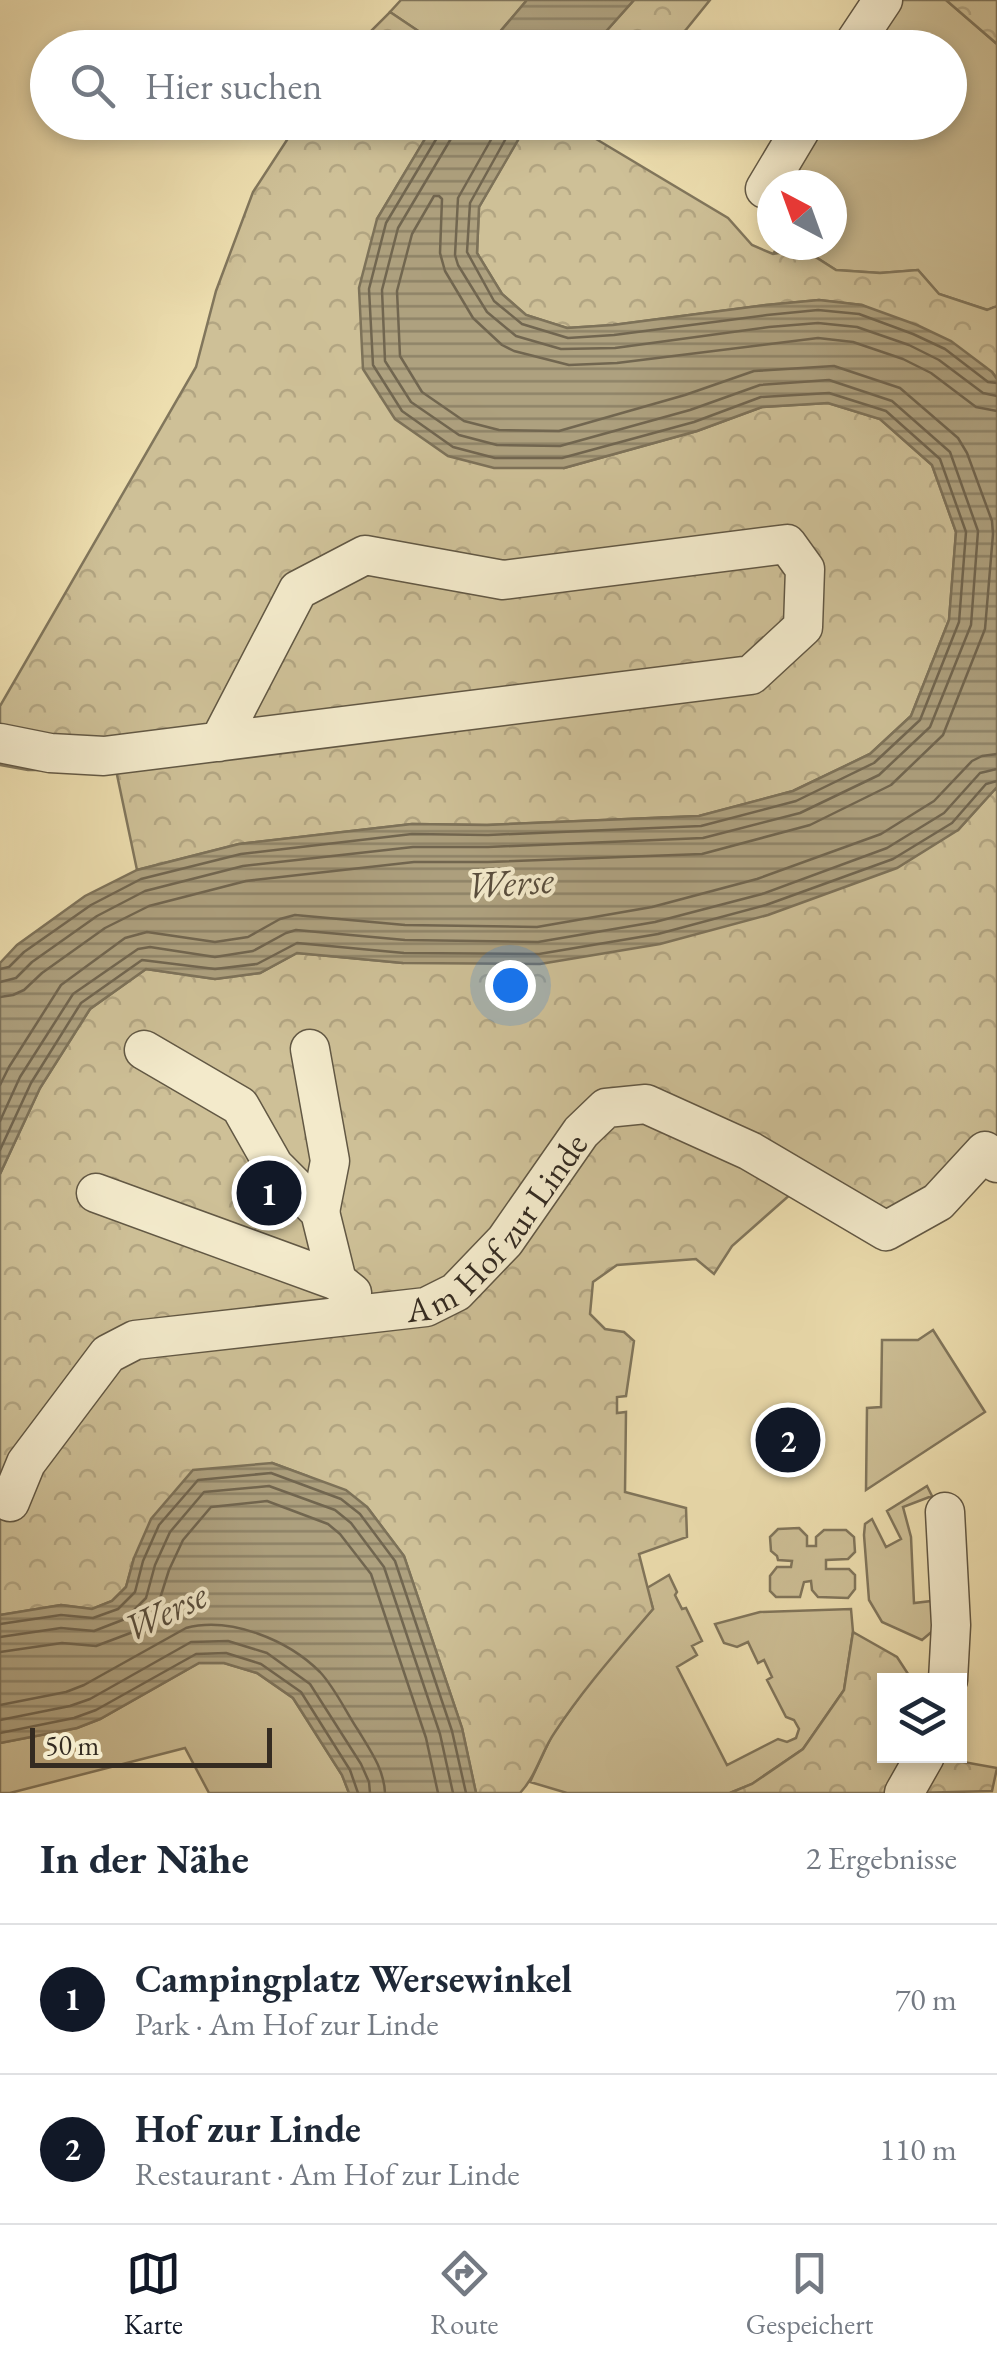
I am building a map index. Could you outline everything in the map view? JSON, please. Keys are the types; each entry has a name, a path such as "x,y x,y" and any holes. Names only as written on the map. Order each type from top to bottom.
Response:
{"street":[{"path":"863,30 883,0"},
{"path":"776,170 794,140"},
{"path":"0,743 50,753 104,756 219,742 751,675 803,627 805,569 787,544 503,580 364,555 298,590 219,742"},
{"path":"310,1049 330,1161 320,1212 337,1281"},
{"path":"144,1050 240,1106 274,1166 320,1212"},
{"name":"Am Hof zur Linde","path":"10,1502 26,1463 108,1354 135,1340 426,1307 456,1292 505,1241 581,1132 606,1108 646,1104 750,1152 886,1231 938,1202 993,1147"},
{"path":"96,1193 337,1281 378,1313"},
{"path":"945,1512 951,1625 948,1673"},
{"path":"904,1793 921,1763"}],"green space":[{"path":"401,0 527,0 501,30 417,30 390,12"},
{"path":"634,0 710,0 686,30 607,30"},
{"path":"891,0 946,0 997,44 997,306 988,310 939,294 918,270 836,270 820,260 847,260 847,170 799,170 791,157 802,140 967,140 967,30 871,30"},
{"path":"946,0 997,0 997,44"},
{"path":"390,12 417,30 372,30"},
{"path":"287,140 425,140 377,219 564,468 697,431 762,407 828,403 880,419 932,465 956,532 949,620 911,716 870,754 793,791 699,816 487,825 412,824 239,844 137,870 116,770 28,770 0,765 0,706 196,367 216,291 253,192"},
{"path":"518,140 598,140 728,218 757,247 757,260 820,260 836,270 880,273 918,270 939,294 987,310 997,306 997,379 992,372 862,305 819,300 567,328 526,315 502,294 477,253 479,207"},
{"path":"997,787 997,1160 886,1231 801,1185 732,1246 714,1274 696,1259 617,1265 593,1282 590,1314 605,1329 624,1332 634,1341 626,1396 617,1397 617,1413 626,1412 625,1492 686,1508 687,1537 639,1554 653,1609 566,1716 520,1793 476,1793 462,1728 404,1556 367,1507 272,1463 134,1558 126,1587 112,1601 92,1609 61,1605 0,1615 0,1174 40,1088 90,1009 146,969 215,979 260,973 297,953 403,963 958,830"},
{"path":"933,1330 985,1412 866,1490 867,1408 881,1407 882,1340 918,1340"},
{"path":"927,1486 932,1496 903,1507 911,1537 914,1603 940,1600 935,1629 922,1640 882,1622 869,1600 864,1535 865,1524 872,1519 886,1547 901,1539 887,1511"},
{"path":"799,1528 807,1536 807,1546 816,1546 816,1537 824,1530 846,1530 854,1537 855,1552 848,1559 826,1560 826,1569 849,1569 855,1575 855,1589 848,1598 818,1597 811,1581 804,1582 800,1597 776,1597 770,1591 770,1576 777,1567 791,1567 792,1561 778,1560 771,1551 770,1537 778,1529"},
{"path":"669,1575 682,1609 686,1608 702,1641 692,1646 697,1655 677,1667 727,1765 778,1739 787,1742 796,1738 799,1729 794,1720 786,1717 767,1680 772,1677 764,1660 758,1663 748,1642 737,1647 724,1643 715,1624 760,1612 851,1609 853,1632 844,1690 803,1749 752,1784 730,1793 567,1793 530,1782 552,1735 595,1675 653,1609 647,1588"},
{"path":"853,1632 897,1657 907,1673 877,1673 877,1763 904,1763 887,1793 730,1793 752,1784 803,1749 844,1690"},
{"path":"199,1663 224,1663 257,1673 293,1698 342,1775 349,1793 209,1793 185,1748 0,1793 0,1743 77,1728 100,1719"},
{"path":"927,1763 967,1763 997,1768 992,1791 915,1793"}],"water":[{"path":"527,0 634,0 607,30 501,30"},
{"name":"Werse","path":"424,140 518,140 479,207 477,253 502,294 526,315 567,328 819,300 862,305 951,341 992,372 997,379 997,787 958,830 897,868 768,915 660,944 540,964 403,963 297,953 260,973 215,979 146,969 90,1009 40,1088 0,1174 0,963 17,945 85,896 137,870 239,844 412,824 487,825 699,816 793,791 870,754 911,716 949,620 956,532 932,465 880,419 828,403 762,407 697,431 564,468 494,468 448,456 395,419 363,369 359,288 377,219"},
{"name":"Werse","path":"272,1463 346,1490 367,1507 404,1556 462,1728 476,1793 349,1793 342,1775 293,1698 257,1673 224,1663 199,1663 77,1728 0,1743 0,1615 61,1605 92,1609 112,1601 126,1587 151,1519 193,1470"}],"place":[{"name":"Campingplatz Wersewinkel","path":"269,1193"},
{"name":"Hof zur Linde","path":"788,1440"}]}
